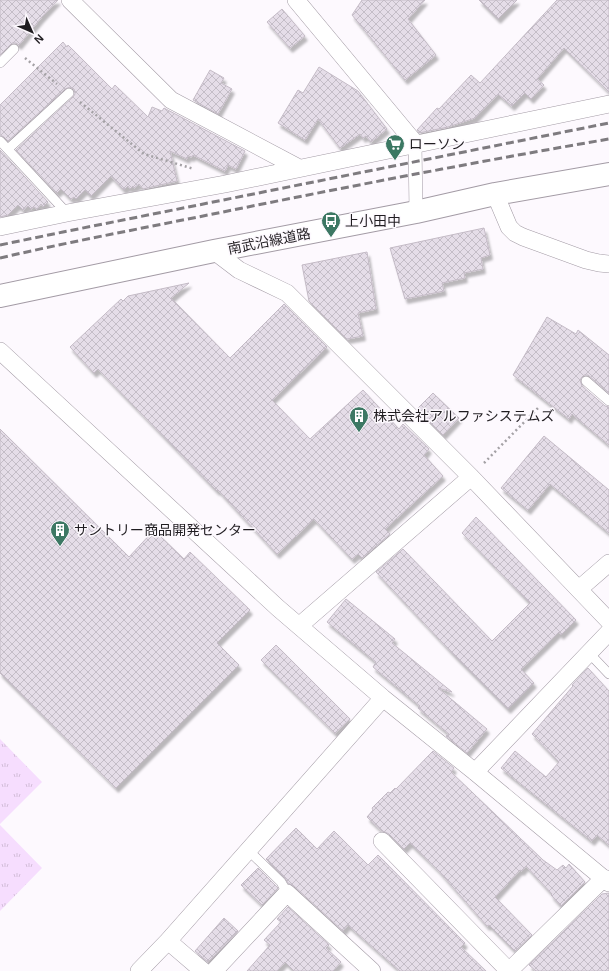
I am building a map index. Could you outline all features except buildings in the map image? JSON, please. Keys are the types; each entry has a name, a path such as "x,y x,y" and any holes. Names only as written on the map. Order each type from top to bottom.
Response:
{"street":[{"path":"70,0 171,100 299,168"},
{"path":"296,0 415,144 416,212"},
{"path":"0,227 67,213 226,184 609,104"},
{"name":"南武沿線道路","path":"0,296 214,251 416,212 495,194 609,174"},
{"path":"495,194 509,227 515,234 586,260 609,264"},
{"path":"214,251 239,270 287,293 471,477 609,620"},
{"path":"0,351 299,626 383,698 607,881 509,971 382,841"},
{"path":"299,626 471,477"},
{"path":"579,589 609,562"},
{"path":"475,772 609,632"},
{"path":"139,971 168,941 383,698"},
{"path":"214,971 287,893 372,971"},
{"path":"168,941 203,971"}],"lane":[{"path":"0,63 14,49"},
{"path":"8,149 69,93"},
{"path":"0,141 67,213"},
{"path":"586,381 609,401"},
{"path":"589,653 609,674"},
{"path":"248,850 281,882 287,893"}],"path":[{"path":"14,49 144,154 196,170"},
{"path":"471,477 539,407"}],"green space":[{"path":"0,739 42,782 0,824"},
{"path":"0,825 42,868 0,911"}],"railway":[{"path":"0,245 609,123"},
{"path":"0,258 52,246 358,185 609,139"}],"place":[{"name":"ローソン","path":"395,161"},
{"name":"上小田中","path":"331,238"},
{"name":"株式会社アルファシステムズ","path":"359,433"},
{"name":"サントリー商品開発センター","path":"60,547"}]}
